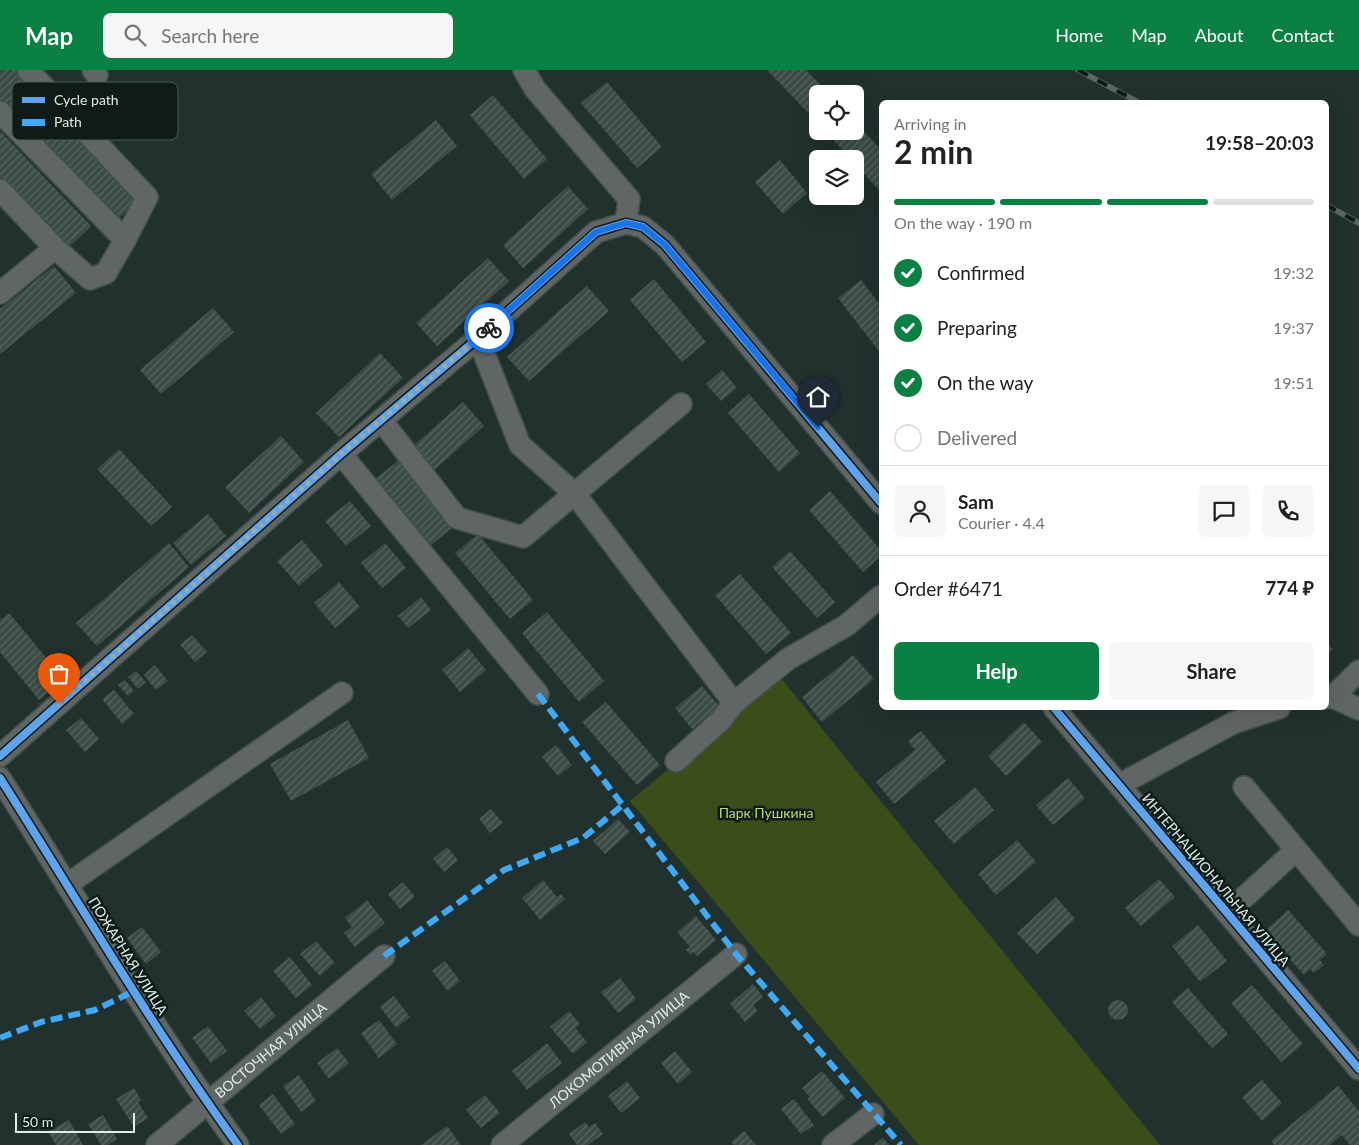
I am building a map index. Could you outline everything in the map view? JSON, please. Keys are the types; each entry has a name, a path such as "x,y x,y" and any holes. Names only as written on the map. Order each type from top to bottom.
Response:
{"street":[{"path":"28,70 39,82"},
{"path":"524,70 535,89 629,199 626,223"},
{"path":"0,112 12,124"},
{"path":"27,140 124,240"},
{"path":"0,190 55,248 90,279 106,273 147,198 93,140"},
{"path":"0,756 341,454 478,338 596,232 626,223 643,227 665,245 879,501"},
{"path":"0,293 55,248"},
{"path":"478,338 520,445 575,494 734,703"},
{"path":"381,420 457,518 523,537 681,404"},
{"path":"341,454 538,694"},
{"path":"676,761 721,720 734,703 788,659 848,625 879,598"},
{"path":"1359,671 1329,697 1359,709"},
{"path":"68,884 342,693"},
{"name":"ИНТЕРНАЦИОНАЛЬНАЯ УЛИЦА","path":"1056,710 1359,1069"},
{"path":"1119,785 1233,724 1273,710"},
{"name":"ПОЖАРНАЯ УЛИЦА","path":"0,778 207,1102 238,1145"},
{"path":"1244,787 1359,925"},
{"path":"1227,913 1296,850"},
{"name":"ЛОКОМОТИВНАЯ УЛИЦА","path":"502,1145 736,954"},
{"name":"ВОСТОЧНАЯ УЛИЦА","path":"157,1145 384,956"},
{"path":"833,1145 873,1114"}],"green space":[{"name":"Парк Пушкина","path":"780,677 1160,1145 919,1145 630,801"}],"building":[{"path":"0,70 15,70 27,82 12,82 12,115 0,102"},
{"path":"767,70 806,70 820,85 809,85 809,114"},
{"path":"607,82 662,147 637,168 581,103"},
{"path":"493,95 547,159 524,179 470,115"},
{"path":"436,120 457,146 392,200 371,174"},
{"path":"0,131 91,226 68,248 0,177"},
{"path":"864,132 879,148 879,190 864,174 864,150 843,150 833,140 864,140"},
{"path":"36,140 82,140 139,199 115,222"},
{"path":"780,160 807,193 783,214 755,182"},
{"path":"568,186 588,209 523,268 503,245"},
{"path":"488,258 509,281 437,346 416,323"},
{"path":"54,266 76,293 0,354 0,309"},
{"path":"654,279 706,342 682,362 630,300"},
{"path":"861,280 879,303 879,351 838,298"},
{"path":"587,286 609,311 529,381 507,357"},
{"path":"213,308 234,332 161,394 140,370"},
{"path":"380,353 403,378 339,437 316,413"},
{"path":"722,370 737,388 721,401 706,384"},
{"path":"749,394 800,453 779,472 728,413"},
{"path":"463,402 484,426 433,471 412,447"},
{"path":"281,436 304,462 249,513 225,487"},
{"path":"119,449 172,507 151,526 97,469"},
{"path":"399,460 454,526 429,547 373,481"},
{"path":"830,491 879,548 879,558 863,572 809,510"},
{"path":"350,501 371,526 346,546 325,521"},
{"path":"208,514 226,536 191,565 173,543"},
{"path":"478,534 533,600 510,619 455,553"},
{"path":"302,540 323,565 299,586 277,561"},
{"path":"169,543 189,567 97,646 76,623"},
{"path":"385,543 406,568 382,588 361,563"},
{"path":"790,551 835,602 817,618 772,567"},
{"path":"740,574 791,633 766,654 715,595"},
{"path":"339,582 360,607 335,628 314,603"},
{"path":"421,597 431,610 408,628 398,616"},
{"path":"547,612 604,681 579,702 522,633"},
{"path":"9,613 64,679 39,700 0,652 0,620"},
{"path":"192,635 207,652 195,662 180,645"},
{"path":"468,648 486,670 460,692 442,670"},
{"path":"853,655 874,679 822,722 802,697"},
{"path":"155,665 168,681 156,690 144,675"},
{"path":"136,671 146,682 138,689 128,677"},
{"path":"125,680 134,691 128,696 118,685"},
{"path":"702,686 720,707 692,729 675,708"},
{"path":"114,690 134,714 122,724 102,699"},
{"path":"606,702 660,765 637,785 582,722"},
{"path":"81,718 99,739 85,752 66,730"},
{"path":"348,720 369,758 291,801 270,764"},
{"path":"1024,722 1042,742 1006,776 988,756"},
{"path":"921,731 946,761 894,804 876,782 915,750 908,741"},
{"path":"556,745 572,765 558,776 542,757"},
{"path":"1068,778 1085,798 1053,825 1036,805"},
{"path":"975,787 994,810 954,844 934,821"},
{"path":"491,809 503,823 490,833 479,819"},
{"path":"618,819 630,832 605,854 593,841"},
{"path":"1017,840 1036,862 996,895 978,874"},
{"path":"447,847 458,860 444,872 433,859"},
{"path":"1159,879 1175,897 1141,926 1125,908"},
{"path":"543,880 557,897 561,894 565,899 540,920 522,898"},
{"path":"403,882 415,897 400,909 388,894"},
{"path":"1056,897 1075,919 1037,954 1017,933"},
{"path":"367,900 385,923 355,947 344,933 352,927 345,918"},
{"path":"1288,910 1327,954 1320,960 1324,965 1314,973 1310,969 1304,975 1265,931"},
{"path":"696,916 716,940 697,956 693,952 690,955 686,950 690,947 677,932"},
{"path":"1198,925 1227,961 1200,982 1172,946"},
{"path":"142,927 161,952 146,964 127,938"},
{"path":"316,941 335,963 320,976 300,954"},
{"path":"290,957 312,985 296,998 273,971"},
{"path":"445,961 460,981 448,991 432,971"},
{"path":"620,978 636,999 618,1013 601,992"},
{"path":"753,984 763,997 753,1005 758,1011 745,1022 730,1004"},
{"path":"1252,985 1303,1044 1281,1062 1231,1003"},
{"path":"1188,988 1228,1034 1212,1048 1172,1002"},
{"path":"394,996 410,1017 396,1028 380,1007"},
{"path":"261,997 276,1016 260,1029 244,1011"},
{"path":"1118,1000 1125,1003 1128,1010 1125,1017 1118,1020 1111,1017 1108,1010 1111,1003"},
{"path":"569,1011 580,1024 575,1028 587,1042 573,1054 550,1027"},
{"path":"379,1020 397,1044 379,1058 361,1033"},
{"path":"208,1026 227,1051 211,1063 192,1038"},
{"path":"547,1043 562,1063 527,1090 512,1071"},
{"path":"337,1048 349,1063 329,1079 317,1063"},
{"path":"675,1051 692,1072 678,1084 661,1063"},
{"path":"822,1071 845,1098 823,1117 807,1099 810,1097 802,1088"},
{"path":"299,1075 316,1101 301,1112 283,1086"},
{"path":"1262,1080 1282,1103 1262,1121 1242,1097"},
{"path":"627,1081 640,1098 621,1113 608,1096"},
{"path":"1338,1086 1359,1111 1359,1145 1350,1145 1342,1135 1330,1145 1274,1145 1271,1141"},
{"path":"134,1088 141,1100 138,1102 148,1118 134,1127 116,1099"},
{"path":"273,1094 295,1124 281,1134 259,1105"},
{"path":"485,1095 500,1113 481,1128 466,1110"},
{"path":"794,1099 814,1125 801,1134 781,1109"},
{"path":"103,1115 117,1139 108,1145 101,1145 88,1124"},
{"path":"69,1120 83,1145 56,1145 48,1132"},
{"path":"585,1122 589,1127 595,1123 603,1134 588,1145 577,1145 569,1134"},
{"path":"447,1126 461,1145 421,1145"},
{"path":"744,1131 756,1145 734,1145 731,1142"},
{"path":"883,1138 889,1145 874,1145"}],"railway":[{"path":"1078,70 1134,100"},
{"path":"1329,207 1359,223"}],"marked path":[{"path":"538,694 736,954 901,1145"},
{"path":"384,956 504,870 583,838 624,804"},
{"path":"0,1038 41,1022 95,1010 134,991"}],"cycle path":[{"path":"0,756 341,454 478,338 596,232 626,223 643,227 665,245 879,501"},
{"path":"1056,710 1359,1069"},
{"path":"0,778 145,1009 238,1145"}],"way so far":[{"path":"59,704 341,454 489,328"}],"route":[{"path":"489,328 596,232 626,223 643,227 665,245 818,427"}]}
